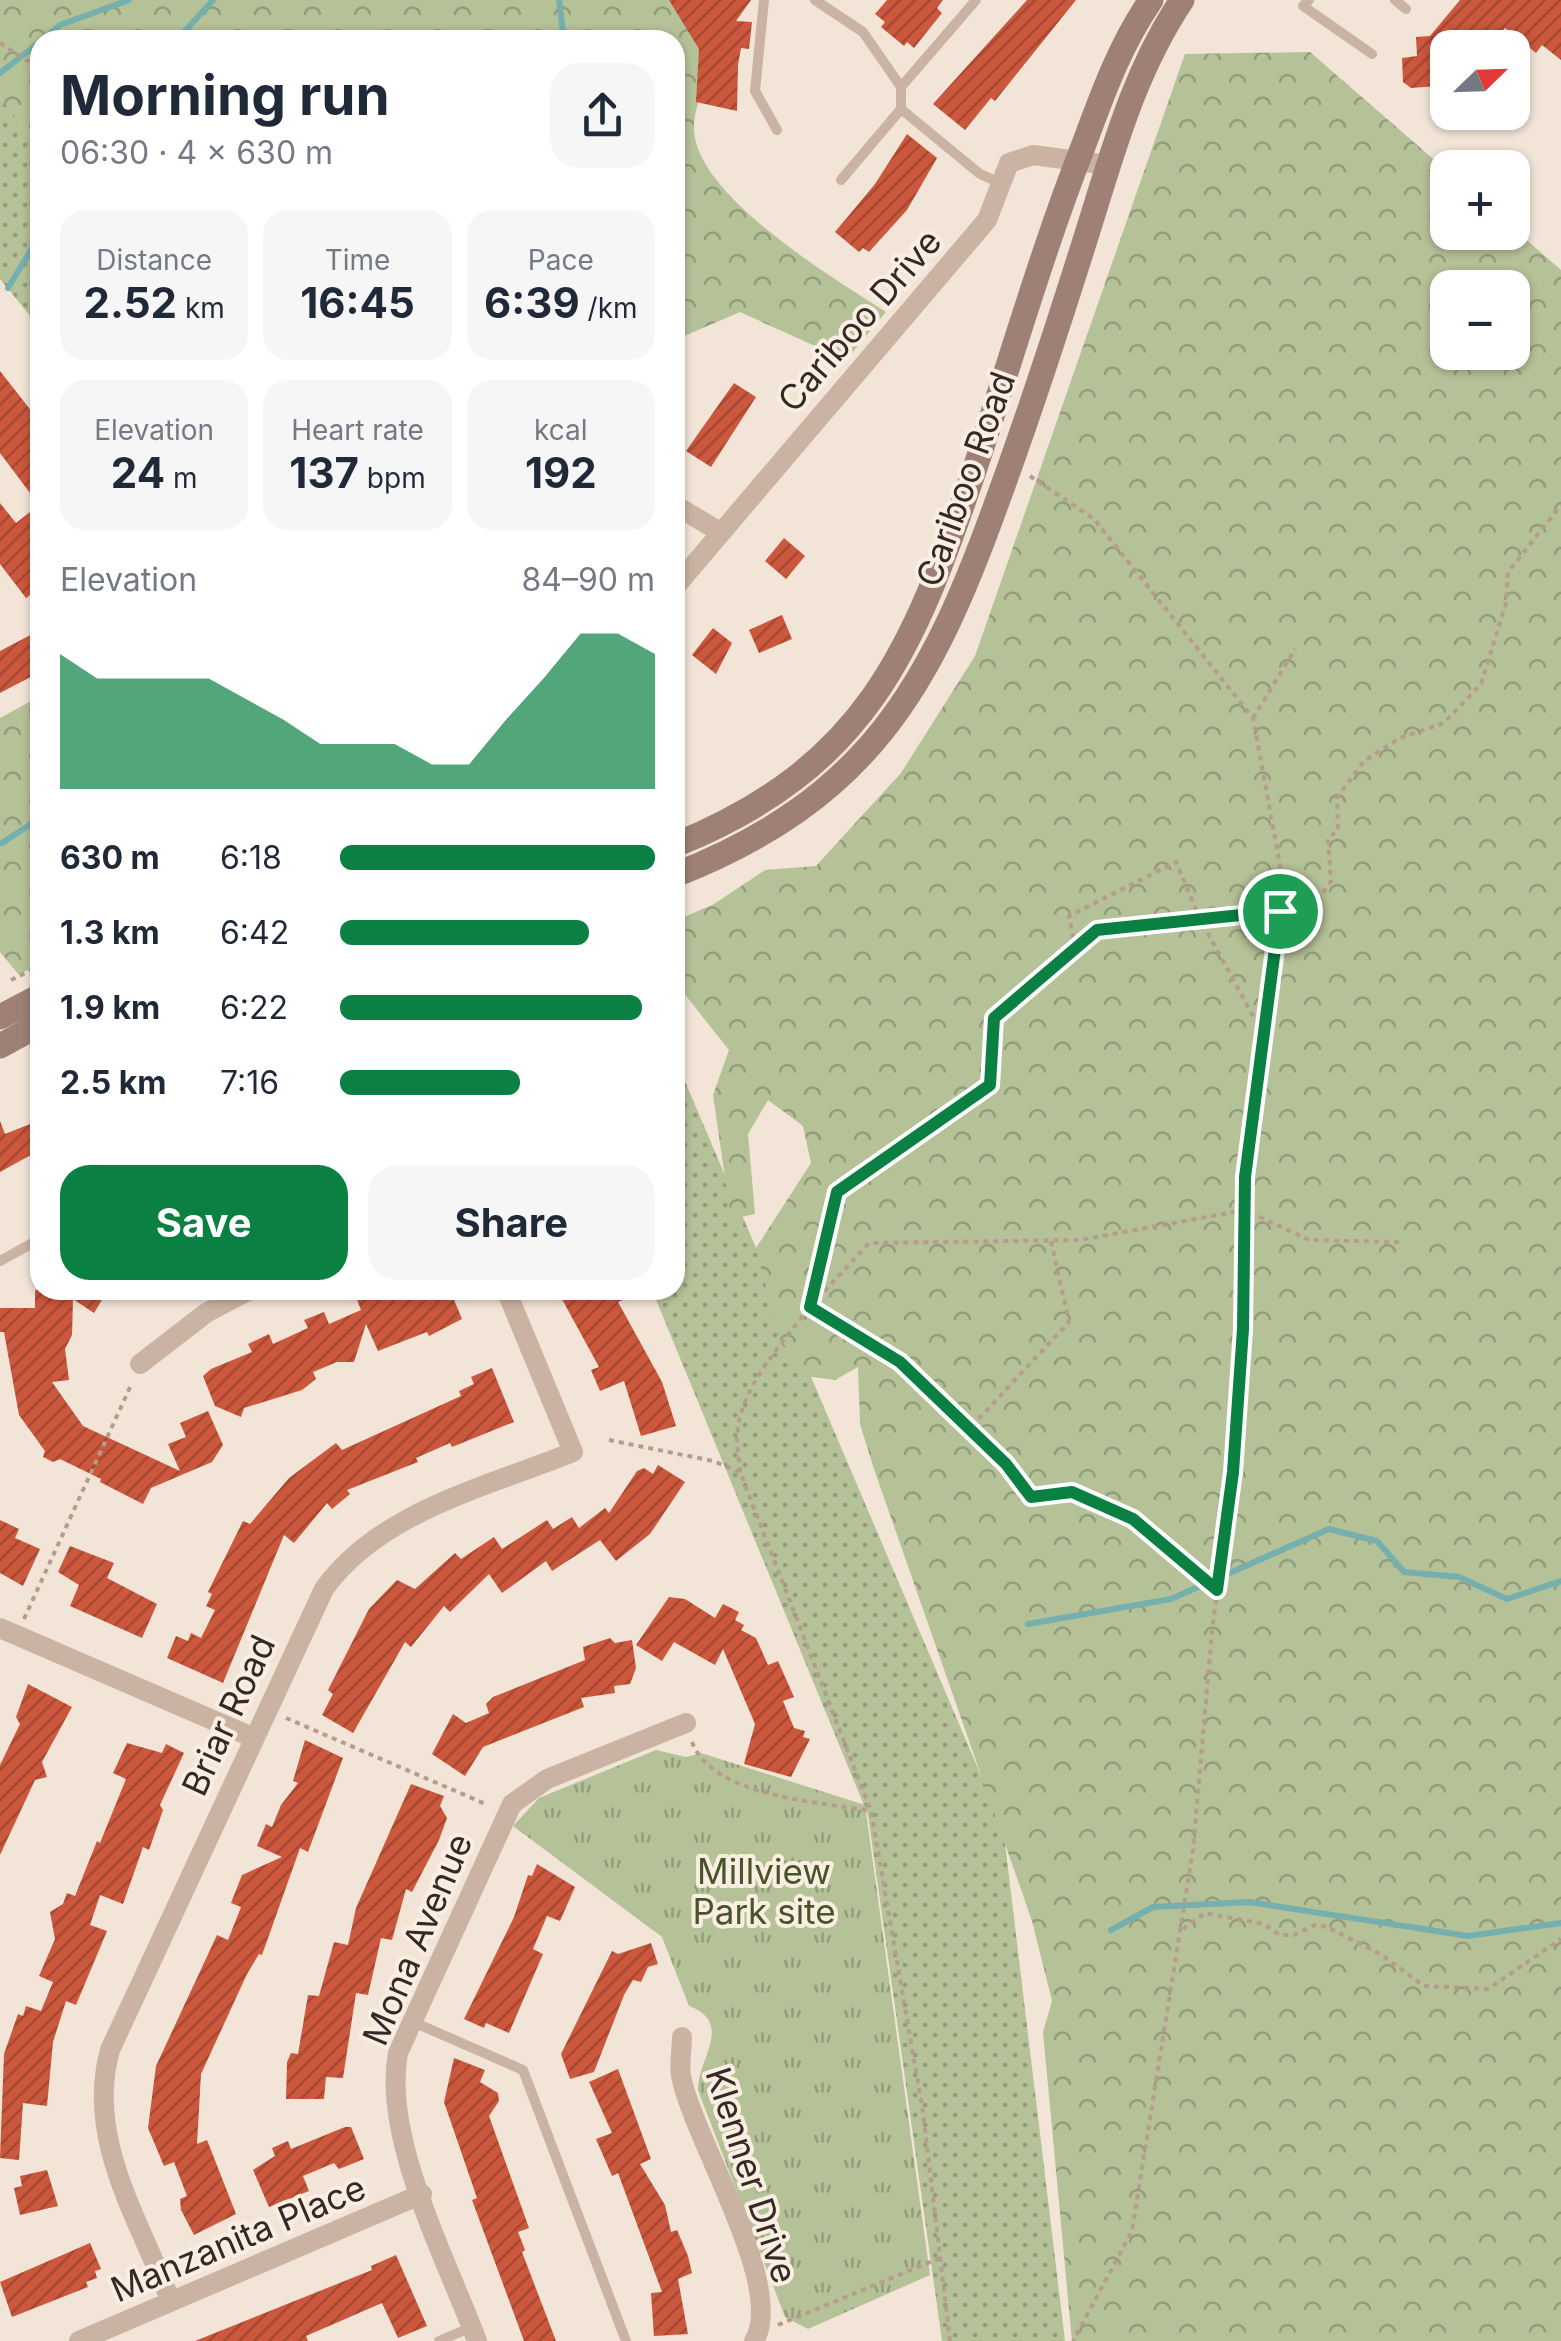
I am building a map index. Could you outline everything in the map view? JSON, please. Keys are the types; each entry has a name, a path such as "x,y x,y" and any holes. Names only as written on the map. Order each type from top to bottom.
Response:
{"street":[{"name":"Cariboo Road","path":"685,839 731,818 792,780 848,729 896,666 934,589 1077,160 1125,37 1151,0"},
{"name":"Cariboo Road","path":"685,871 754,840 808,804 858,761 902,710 946,632 1014,457 1134,87 1182,0"},
{"name":"Cariboo Drive","path":"685,575 988,220 1009,164 1022,156 1108,166"},
{"path":"685,511 720,532"},
{"path":"3,1031 30,1005"},
{"path":"3,1031 30,1026"},
{"path":"140,1364 206,1313 231,1300"},
{"name":"Briar Road","path":"171,2302 109,2150 102,2123 103,2073 252,1737 324,1589 356,1552 398,1524 572,1452 510,1300"},
{"path":"6,1629 252,1737"},
{"name":"Mona Avenue","path":"475,2334 401,2136 394,2091 398,2054 512,1804 547,1779 686,1723"},
{"name":"Klenner Drive","path":"682,2037 681,2076 762,2290 757,2337"},
{"name":"Manzanita Place","path":"80,2341 422,2194"}],"lane":[{"path":"764,0 755,91 777,130"},
{"path":"815,0 863,32 901,87 901,108 841,180"},
{"path":"901,87 976,0"},
{"path":"1309,0 1303,6 1372,54"},
{"path":"1394,0 1406,8"},
{"path":"901,108 980,174 1001,184"},
{"path":"0,1260 30,1244"},
{"path":"411,2021 523,2070 626,2341"},
{"path":"439,2341 475,2334"}],"path":[{"path":"0,43 30,62"},
{"path":"1014,457 1038,484 1094,520 1253,718 1282,876 1245,1210 1233,1472 1217,1590 1193,1850 1132,2231 1072,2341"},
{"path":"810,1307 837,1192 990,1085 994,1018 1097,930 1280,911 1318,900 1331,881 1328,840 1338,829 1337,798 1364,761 1400,738 1444,723 1481,684 1506,603 1508,572 1561,505"},
{"path":"1253,718 1295,649"},
{"path":"1075,948 1069,916 1176,862 1200,919 1264,1036"},
{"path":"11,980 30,971"},
{"path":"950,2341 923,2112 871,1810 740,1472 737,1437 742,1414 762,1369 810,1307 870,1243 1080,1240 1245,1210 1309,1240 1398,1242"},
{"path":"972,1426 1070,1322 1050,1240"},
{"path":"810,1307 900,1362 1006,1464 1031,1497 1072,1492 1133,1519 1217,1590"},
{"path":"6,1629 140,1364"},
{"path":"610,1440 713,1461 740,1472"},
{"path":"286,1718 483,1803"},
{"path":"697,1756 751,1791 871,1810"},
{"path":"1180,1934 1191,1920 1206,1914 1264,1924 1280,1935 1294,1935 1315,1925 1327,1926 1382,1955 1424,1986 1488,1989 1536,1960 1561,1939"},
{"path":"757,2337 940,2258"}],"green space":[{"path":"0,0 677,0 714,55 698,102 694,130 701,156 718,182 772,234 886,312 846,360 740,312 685,336 685,30 30,30 30,135 0,97"},
{"path":"1310,52 1430,156 1430,250 1530,250 1530,243 1561,270 1561,2341 1072,2341 1043,2032 1052,2001 1032,1921 874,1469 860,1424 858,1367 835,1380 806,1376 779,1337 756,1248 811,1163 803,1126 768,1100 748,1134 755,1214 731,1219 713,1095 729,1050 685,995 685,917 714,904 765,870 816,866 901,773 975,656 1185,54"},
{"path":"0,97 30,135 30,316 0,279"},
{"path":"30,702 30,969 19,975 0,952 0,718"},
{"path":"685,1081 1003,1827 1065,2341 942,2341 868,1815 656,1300 685,1300"},
{"name":"Millview Park site","path":"656,1750 686,1757 701,1753 865,1805 930,2275 808,2329 785,2317 698,2090 712,2032 710,2022 689,2006 662,1937 513,1826 539,1798"}],"building":[{"path":"669,0 751,0 736,21 752,22 749,49 741,48 738,65 737,111 696,102 699,49"},
{"path":"887,0 943,0 937,8 942,13 914,48 907,42 904,46 881,27 885,22 875,14"},
{"path":"1027,0 1076,0 995,101 991,98 965,130 933,104"},
{"path":"1460,0 1561,0 1561,60 1542,45 1536,53 1530,48 1530,30 1435,30"},
{"path":"1430,36 1430,87 1411,88 1403,82 1402,58 1417,56 1416,37"},
{"path":"907,134 937,158 907,210 869,252 863,248 859,252 835,232 875,184"},
{"path":"0,371 30,409 30,493 0,453"},
{"path":"734,383 756,397 711,467 686,451"},
{"path":"0,503 16,523 30,512 30,595 26,598 0,564"},
{"path":"784,538 805,556 786,579 765,561"},
{"path":"782,615 792,639 759,653 749,630"},
{"path":"713,628 732,643 716,674 692,655"},
{"path":"30,635 30,677 0,693 0,651"},
{"path":"0,1121 5,1134 30,1124 30,1156 0,1172"},
{"path":"35,1300 73,1300 72,1335 65,1349 69,1380 52,1382 83,1426 180,1471 168,1444 186,1437 180,1423 208,1411 223,1445 212,1462 151,1488 143,1504 60,1459 53,1462 43,1457 45,1451 19,1415 4,1332 0,1332 0,1308 35,1308"},
{"path":"74,1300 102,1300 94,1313"},
{"path":"357,1300 454,1300 462,1319 429,1336 427,1332 378,1351 366,1324 354,1362 337,1362 313,1372 316,1379 302,1390 244,1408 241,1417 215,1406 203,1376 252,1352 248,1344 269,1334 273,1344 308,1328 304,1320 324,1312 329,1324 361,1310"},
{"path":"562,1300 622,1300 618,1302 662,1382 676,1426 641,1436 624,1381 600,1391 591,1370 599,1367"},
{"path":"492,1368 514,1422 452,1447 450,1443 416,1458 418,1462 347,1490 350,1494 332,1509 327,1503 294,1543 284,1535 223,1683 167,1658 176,1636 188,1641 191,1633 201,1638 215,1610 206,1606 212,1594 208,1592 243,1521 250,1524 289,1478 336,1443 342,1450 461,1396 459,1391 474,1384 471,1377"},
{"path":"658,1465 685,1482 650,1534 616,1561 600,1540 552,1571 546,1561 502,1593 489,1574 450,1612 444,1606 411,1647 405,1642 353,1733 322,1715 333,1694 328,1690 369,1609 397,1580 415,1589 455,1553 461,1559 494,1537 502,1549 547,1520 553,1529 572,1517 579,1528 605,1508 609,1513 637,1471 644,1468 653,1474"},
{"path":"0,1520 19,1529 15,1538 40,1549 23,1586 0,1573"},
{"path":"70,1546 114,1563 107,1578 157,1604 142,1638 70,1606 79,1585 58,1572"},
{"path":"669,1597 685,1599 715,1618 723,1604 739,1612 735,1620 744,1625 741,1630 756,1638 768,1665 778,1661 794,1697 783,1701 794,1728 805,1731 803,1737 810,1739 791,1777 744,1764 755,1724 723,1649 715,1665 674,1642 662,1661 636,1645"},
{"path":"610,1638 615,1643 632,1640 636,1668 630,1684 614,1686 615,1693 581,1698 584,1707 483,1747 465,1776 432,1754 453,1714 466,1723 489,1713 486,1704 493,1697 585,1660 583,1647"},
{"path":"28,1684 72,1707 42,1762 47,1777 35,1780 0,1855 0,1765 20,1724 16,1717"},
{"path":"305,1740 343,1758 308,1852 300,1848 262,1955 247,1974 201,2074 197,2144 207,2140 236,2214 194,2235 181,2210 180,2199 187,2196 174,2162 164,2166 148,2128 156,2066 217,1935 228,1940 241,1907 231,1903 242,1875 282,1857 257,1846 266,1824 272,1827 281,1805 298,1783 293,1781"},
{"path":"127,1743 162,1753 166,1744 184,1753 160,1805 163,1810 149,1850 143,1847 123,1904 100,1895 90,1925 107,1931 76,2005 66,2001 53,2042 47,2106 23,2103 19,2160 0,2158 4,2054 18,2014 23,2016 26,2006 41,2011 53,1982 39,1976 55,1939 50,1912 63,1904 67,1893 75,1896 97,1841 100,1843 126,1779 113,1773"},
{"path":"411,1784 444,1796 440,1806 447,1818 439,1840 412,1892 406,1889 392,1940 381,1938 368,1995 356,1993 343,2078 326,2077 324,2099 286,2099 287,2062 291,2053 298,2054 308,1995 319,1996 334,1942 348,1945 356,1908"},
{"path":"537,1864 575,1887 560,1921 547,1916 533,1949 543,1954 509,2033 486,2023 484,2028 464,2019 514,1917 528,1875 532,1876"},
{"path":"651,1943 658,1964 648,1967 641,1982 633,1980 624,1995 594,2072 570,2079 561,2054 612,1951 618,1954"},
{"path":"454,2058 485,2070 480,2082 498,2093 499,2101 489,2116 529,2228 518,2232 525,2250 522,2252 556,2341 524,2341 472,2200 477,2198 444,2102"},
{"path":"618,2069 651,2159 640,2164 665,2205 671,2232 677,2230 688,2256 692,2273 678,2279 688,2334 654,2336 651,2293 662,2292 618,2173 612,2176 596,2139 612,2133 589,2082"},
{"path":"351,2127 364,2159 339,2169 334,2163 303,2176 309,2191 269,2207 253,2170 275,2156 272,2148 288,2141 291,2149"},
{"path":"47,2170 58,2206 20,2215 14,2188 22,2186 20,2176"},
{"path":"90,2243 101,2269 95,2271 97,2278 86,2282 88,2287 12,2317 0,2282"},
{"path":"396,2255 427,2326 398,2338 382,2303 306,2336 308,2341 195,2341 372,2270 371,2266"}],"waterway":[{"path":"54,30 129,0"},
{"path":"186,30 213,0"},
{"path":"559,0 563,30"},
{"path":"0,73 30,50"},
{"path":"8,288 30,252"},
{"path":"2,843 30,825"},
{"path":"1028,1624 1171,1599 1329,1529 1377,1541 1404,1572 1459,1577 1507,1599 1561,1581"},
{"path":"1111,1930 1153,1907 1249,1902 1468,1936 1561,1923"}],"route":[{"path":"1280,911 1245,1177 1243,1329 1233,1472 1217,1590 1133,1519 1072,1492 1031,1497 1006,1464 900,1362 810,1307 837,1192 990,1085 994,1018 1097,930 1280,911"}]}
